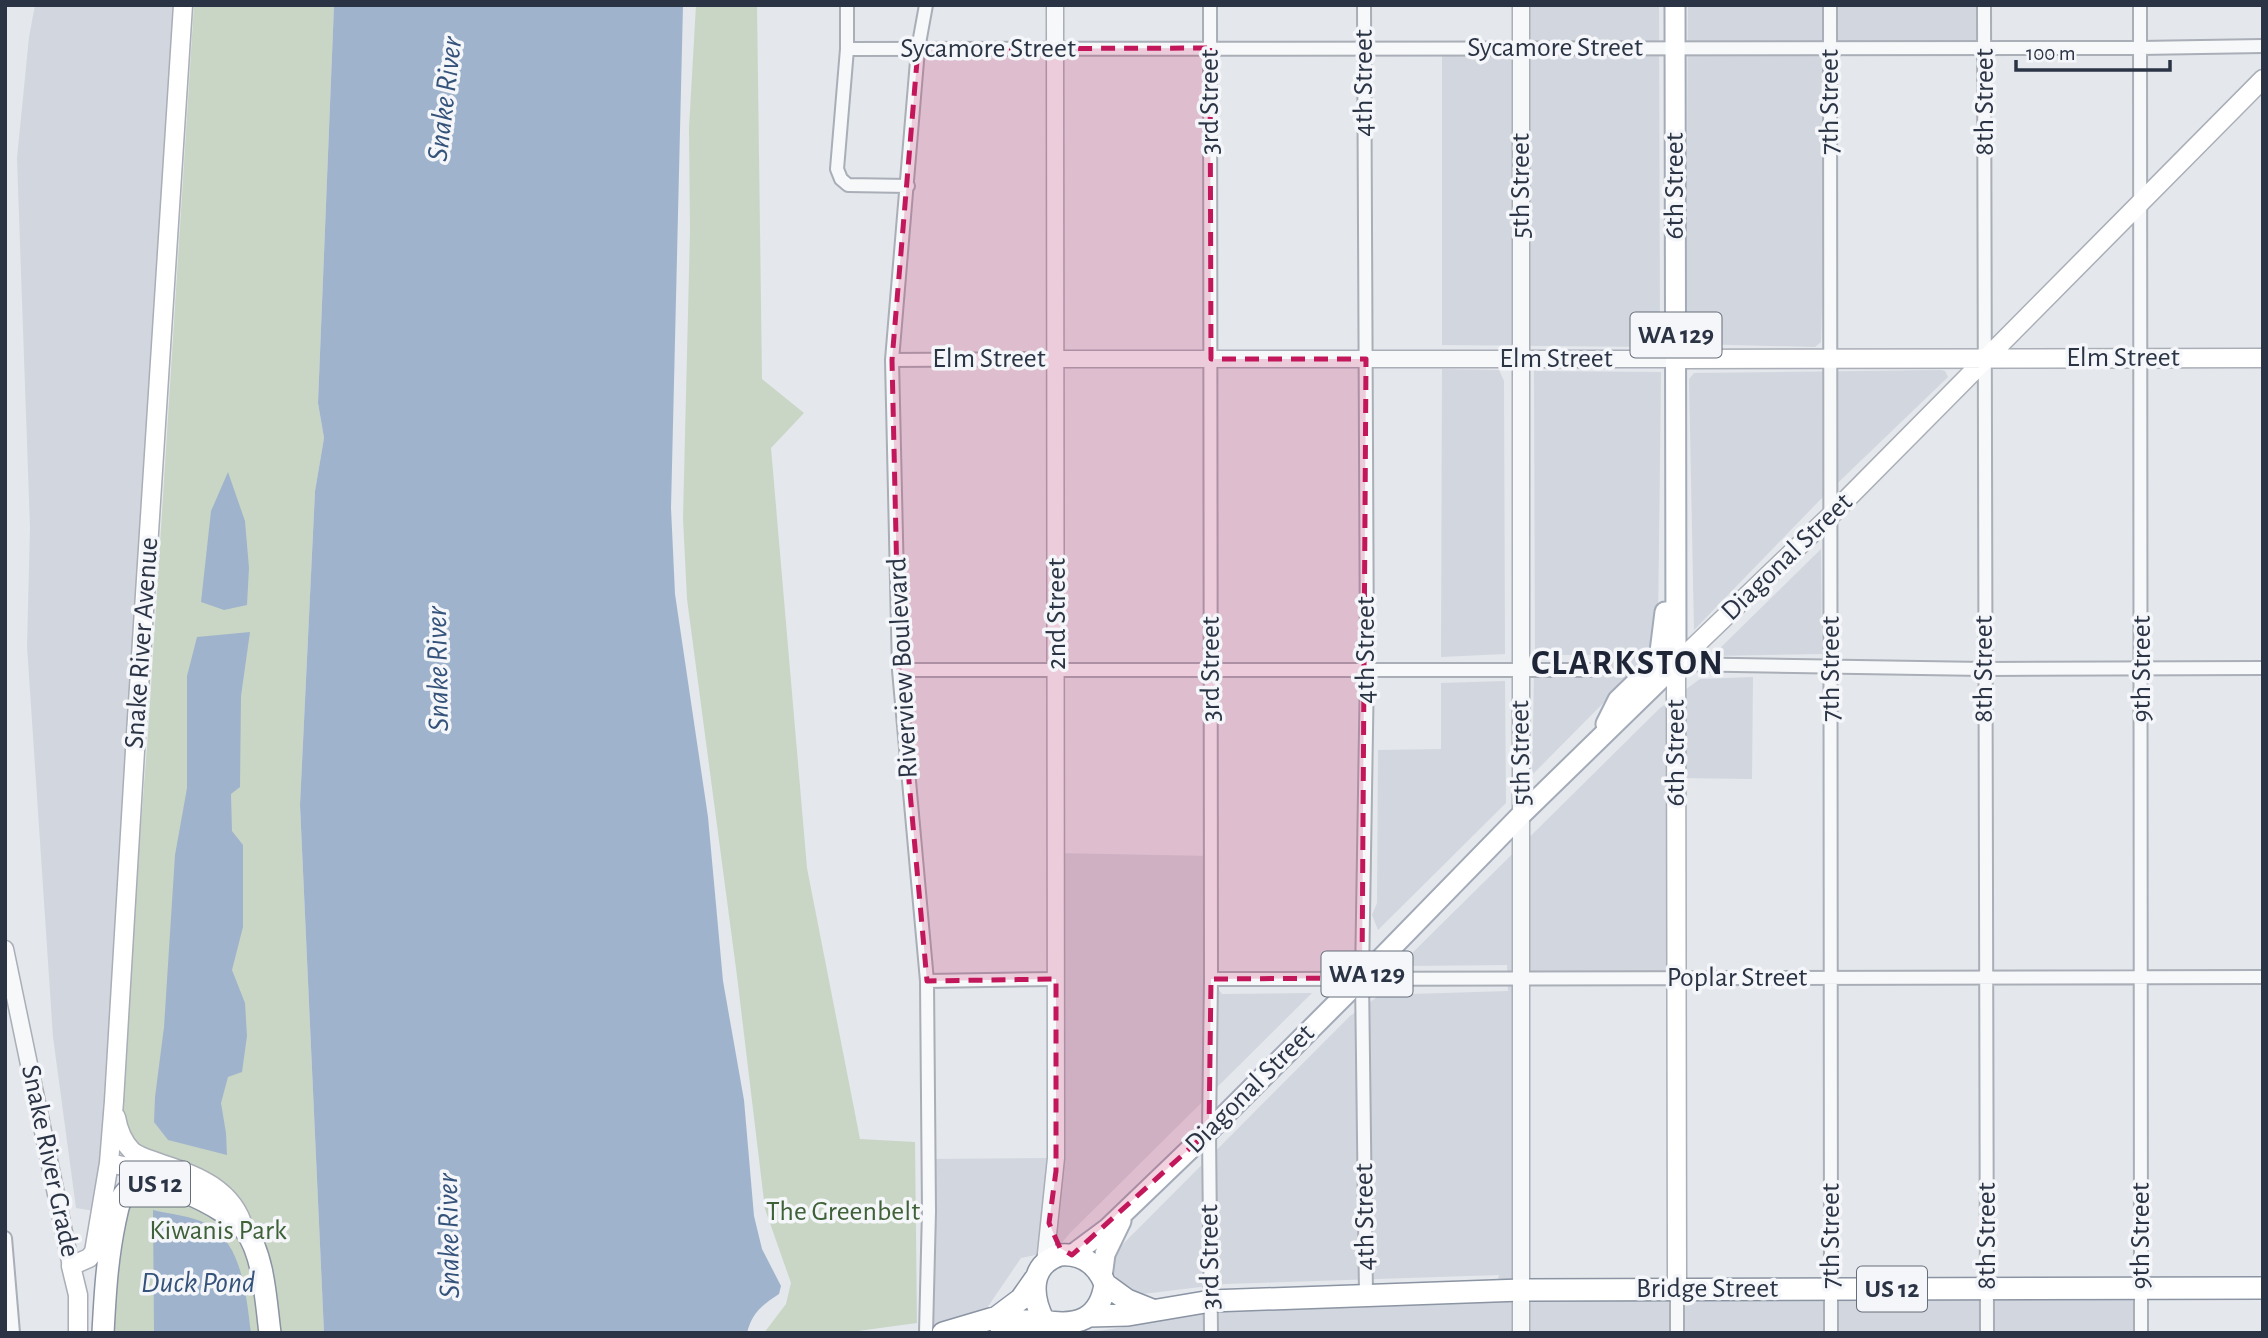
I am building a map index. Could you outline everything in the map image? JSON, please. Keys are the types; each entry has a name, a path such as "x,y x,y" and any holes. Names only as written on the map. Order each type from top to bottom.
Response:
{"highway":[{"name":"US 12","path":"103,1333 107,1259 121,1198 131,1188 143,1183 158,1184 188,1194 215,1208 244,1229"},
{"path":"244,1229 260,1265 270,1333"},
{"path":"943,1333 997,1317 1021,1299 1040,1271 1055,1257 1069,1255 1088,1261 1103,1280 1127,1300 1152,1310"},
{"path":"1040,1271 1035,1297 1047,1327"},
{"path":"1075,1324 1100,1300 1103,1280"},
{"name":"Bridge Street","path":"1075,1324 1211,1301 1521,1290 2263,1288"},
{"name":"US 12","path":"1001,1333 1023,1321 1047,1327 1075,1324"}],"main road":[{"name":"Snake River Avenue","path":"71,1266 89,1258 94,1252 109,1163 183,5"},
{"name":"6th Street","path":"1675,5 1677,1289"},
{"name":"Diagonal Street","path":"1069,1255 1107,1229 1209,1131 1522,814 1830,516 2263,79"},
{"name":"Elm Street","path":"1676,359 2263,358"},
{"name":"WA 129","path":"1595,742 1618,701 1652,667 1660,652 1665,607 1668,600 1676,595"},
{"path":"114,1101 117,1125 133,1152 196,1176 214,1186 239,1212 244,1229"},
{"path":"109,1163 167,1176 202,1189 228,1209 244,1229"},
{"name":"US 12","path":"107,1259 111,1189 109,1163"},
{"name":"Diagonal Street","path":"1103,1280 1105,1254 1128,1208"},
{"name":"Snake River Grade","path":"71,1266 78,1295 78,1333"},
{"path":"78,1295 91,1333"}],"street":[{"path":"847,5 847,49 837,169 841,179 848,185 908,186"},
{"name":"Riverview Boulevard","path":"926,5 918,49 892,360 899,670 927,981 929,1211 926,1333"},
{"name":"2nd Street","path":"1040,1271 1056,1171 1055,5"},
{"name":"3rd Street","path":"1210,5 1211,1333"},
{"name":"4th Street","path":"1364,5 1367,669 1362,978 1366,1295"},
{"name":"5th Street","path":"1521,5 1521,1333"},
{"name":"7th Street","path":"1829,5 1831,1333"},
{"name":"8th Street","path":"1984,5 1987,358 1984,669 1987,1333"},
{"name":"9th Street","path":"2140,5 2141,1333"},
{"name":"Sycamore Street","path":"847,49 2263,46"},
{"name":"Elm Street","path":"892,360 1676,359"},
{"path":"1676,664 1984,669 2263,668"},
{"path":"899,670 1590,670"},
{"name":"Snake River Grade","path":"5,949 71,1266"},
{"name":"Poplar Street","path":"1212,979 2263,977"},
{"path":"927,981 1056,979"},
{"path":"1049,1223 1060,1248 1069,1255"},
{"path":"5,1238 13,1333"},
{"name":"6th Street","path":"1677,1289 1677,1333"}],"highlighted area":[{"path":"1210,48 1211,359 1366,359 1362,978 1211,979 1209,1131 1072,1255 1060,1248 1049,1223 1056,1171 1056,979 927,981 899,670 892,360 918,49"}],"shaded area":[{"path":"35,5 183,5 101,1212 76,1208 53,1037 27,646 30,528 17,158 29,37"},
{"path":"1521,5 1659,5 1660,342 1655,347 1442,345 1442,47 1521,48"},
{"path":"1688,5 1984,5 1984,48 1829,48 1821,342 1815,347 1694,344 1686,336"},
{"path":"1442,369 1499,370 1504,381 1505,654 1441,657"},
{"path":"1534,371 1661,372 1658,627 1647,659 1532,775 1534,677 1594,677 1594,655 1535,655"},
{"path":"1945,371 1948,377 1819,501 1694,630 1689,379 1694,373"},
{"path":"1821,549 1822,654 1712,656"},
{"path":"1753,677 1752,779 1676,778 1677,978 1522,980 1521,1290 2141,1289 2141,1333 1086,1333 1222,1311 1492,1302 1499,1275 1225,1284 1143,1294 1113,1285 1113,1254 1350,1016 1380,995 1508,991 1507,965 1399,966 1660,708 1700,679"},
{"path":"1505,681 1506,803 1378,930 1372,915 1377,903 1378,750 1441,749 1441,683"},
{"path":"1056,853 1211,856 1211,979 1222,994 1312,993 1055,1251 1021,1258 966,1333 926,1333 928,1159 1055,1158"}],"green space":[{"name":"Kiwanis Park","path":"194,5 334,5 318,403 324,438 315,491 300,805 324,1333 109,1333 121,1164 123,1053 148,734"},
{"name":"The Greenbelt","path":"696,5 757,5 762,379 804,413 771,448 807,868 860,1139 915,1142 917,1323 843,1333 764,1333 786,1304 791,1283 765,1209 687,599 683,518 690,231 689,128"}],"water":[{"name":"Snake River","path":"334,5 683,5 671,508 675,594 708,817 723,981 744,1100 754,1216 762,1249 781,1286 779,1294 755,1315 747,1333 324,1333 300,805 315,491 324,438 318,403"},
{"path":"228,472 245,521 249,568 247,605 224,610 201,602 211,511"},
{"path":"250,632 241,696 240,787 231,794 232,831 243,845 243,927 232,970 245,1003 247,1036 242,1072 228,1077 221,1103 227,1155 168,1140 154,1122 155,1097 164,1027 175,855 187,788 187,676 197,637"},
{"name":"Duck Pond","path":"153,1210 201,1221 219,1233 228,1244 241,1272 251,1333 154,1333"}],"district":[{"name":"CLARKSTON","path":"1628,663"}]}
